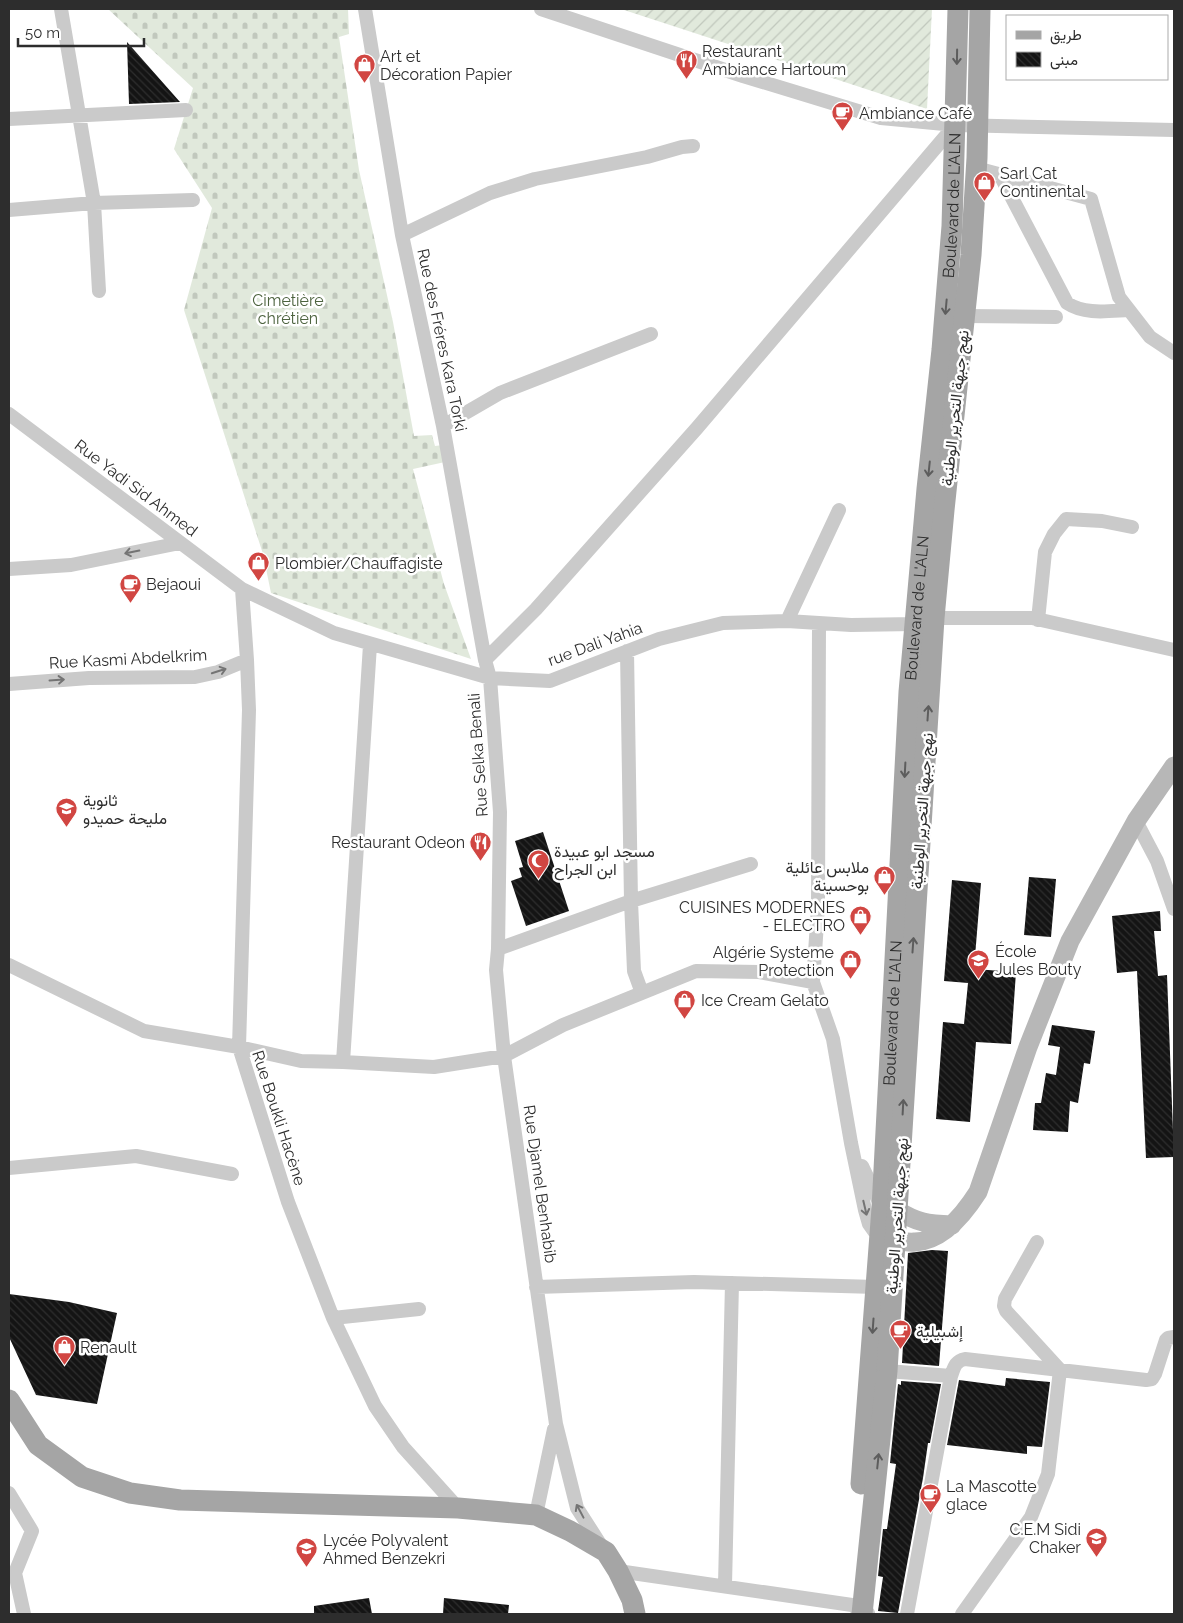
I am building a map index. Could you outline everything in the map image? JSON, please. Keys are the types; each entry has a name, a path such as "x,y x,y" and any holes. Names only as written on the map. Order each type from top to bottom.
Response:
{"main road":[{"name":"Boulevard de L'ALN","path":"925,621 952,226 958,9"},
{"name":"نهج جبهة التحرير الوطنية","path":"860,1612 887,1371 887,1238 925,621 944,510 971,255 976,168 980,9"},
{"path":"887,1238 915,1242 930,1239 952,1225 967,1209 978,1192 1028,1047 1070,941 1136,821 1174,766"},
{"path":"889,1209 913,1220 952,1225"},
{"name":"نهج جبهة التحرير الوطنية","path":"860,1612 876,1287 887,1238"},
{"path":"9,1400 38,1445 82,1477 130,1494 180,1500 458,1508 536,1515 570,1531 606,1552 618,1571 632,1600 635,1614"}],"street":[{"path":"61,9 94,203 99,291"},
{"name":"Rue des Fréres Kara Torki","path":"365,9 402,235 443,426 485,660 490,678"},
{"path":"542,9 743,76 881,118 977,126 1174,130"},
{"path":"9,119 186,110"},
{"path":"485,660 536,609 691,435 956,125"},
{"path":"402,235 490,194 535,179 693,146"},
{"path":"976,168 1091,200 1119,297 1150,337 1174,353"},
{"path":"1000,175 1067,303 1076,309 1096,312 1129,310"},
{"path":"9,210 94,203 193,200"},
{"path":"965,316 1056,317"},
{"path":"443,426 500,393 651,334"},
{"name":"Rue Yadi Sid Ahmed","path":"9,414 242,590"},
{"path":"787,622 839,510"},
{"path":"1038,620 1046,552 1054,534 1066,519 1102,521 1132,527"},
{"path":"9,569 70,564 180,543"},
{"name":"rue Dali Yahia","path":"242,590 334,633 370,645 490,678 550,680 659,639 724,623 787,622 851,625 1032,618 1174,650"},
{"name":"Rue Boukli Hacène","path":"242,590 248,710 238,1047 288,1202 333,1318 375,1406 403,1447 458,1508"},
{"path":"819,623 818,908 813,982 833,1040 851,1143 869,1224 887,1238"},
{"path":"343,1062 370,645"},
{"path":"627,651 634,971 642,993"},
{"name":"Rue Kasmi Abdelkrim","path":"9,684 90,678 195,677 218,672 247,660"},
{"name":"Rue Selka Benali","path":"490,678 500,812 498,949"},
{"path":"1136,821 1157,861 1174,909"},
{"path":"498,949 631,901 751,864"},
{"name":"Rue Djamel Benhabib","path":"498,949 496,970 504,1056 556,1424"},
{"path":"9,965 144,1031 238,1047 301,1061 434,1067 504,1056 563,1025 696,971 759,972 813,982"},
{"path":"851,1143 889,1209"},
{"path":"9,1168 136,1156 232,1174"},
{"path":"962,1614 1031,1517 1048,1474 1060,1370 1006,1311 1004,1306 1005,1299 1037,1242"},
{"path":"536,1287 694,1282 876,1287"},
{"path":"725,1585 732,1283"},
{"path":"333,1318 419,1309"},
{"path":"907,1614 951,1376 959,1360 965,1359 1152,1379 1166,1340 1174,1337"},
{"path":"887,1371 951,1376"},
{"path":"536,1515 556,1424"},
{"path":"556,1424 577,1508 606,1552"},
{"path":"9,1493 32,1531 15,1573 24,1614"},
{"path":"618,1571 725,1585 860,1612"}],"green space":[{"name":"Cimetière chrétien","path":"108,9 348,9 349,34 339,37 359,170 393,322 414,436 432,435 435,446 443,445 445,462 413,469 444,584 471,659 271,593 263,554 184,310 212,208 174,149 193,88"},
{"path":"621,9 932,9 927,109"}],"building":[{"path":"127,42 180,102 129,104"},
{"name":"مسجد ابو عبيدة ابن الجراح","path":"543,832 569,911 526,926 511,881 522,877 519,868 523,867 515,841"},
{"path":"1029,877 1056,879 1051,937 1024,935"},
{"path":"952,880 981,883 974,969 1016,972 1011,1044 976,1042 970,1122 936,1119 943,1022 964,1024 968,983 944,981"},
{"path":"1160,911 1161,931 1154,931 1158,976 1167,975 1174,1157 1146,1158 1137,971 1117,973 1112,916"},
{"path":"1052,1025 1095,1031 1090,1064 1084,1063 1078,1103 1070,1101 1068,1132 1033,1130 1035,1103 1041,1103 1046,1073 1056,1075 1060,1047 1048,1045"},
{"path":"932,1250 948,1251 939,1366 902,1363 908,1253"},
{"name":"Renault","path":"9,1294 69,1302 117,1313 97,1404 36,1395 9,1337"},
{"path":"1006,1378 1050,1382 1042,1447 1027,1446 1027,1454 947,1445 959,1380 1005,1386"},
{"path":"901,1381 941,1384 930,1443 928,1443 898,1613 878,1611 883,1577 878,1576 883,1529 887,1529 896,1464 890,1463 898,1384 901,1385"},
{"path":"369,1598 372,1614 314,1614 314,1606"},
{"path":"444,1598 509,1605 508,1614 443,1614"}],"place":[{"name":"Restaurant Ambiance Hartoum","path":"686,79"},
{"name":"Art et Décoration Papier","path":"364,84"},
{"name":"Ambiance Café","path":"843,132"},
{"name":"Sarl Cat Continental","path":"984,201"},
{"name":"Plombier/Chauffagiste","path":"259,582"},
{"name":"Bejaoui","path":"130,603"},
{"name":"ثانوية مليحة حميدو","path":"67,828"},
{"name":"Restaurant Odeon","path":"481,861"},
{"name":"مسجد ابو عبيدة ابن الجراح","path":"538,879"},
{"name":"ملابس عائلية بوحسينة","path":"885,895"},
{"name":"CUISINES MODERNES - ELECTRO","path":"861,935"},
{"name":"École Jules Bouty","path":"979,979"},
{"name":"Algérie Systeme Protection","path":"850,980"},
{"name":"Ice Cream Gelato","path":"685,1019"},
{"name":"إشبيلية","path":"900,1350"},
{"name":"Renault","path":"64,1366"},
{"name":"La Mascotte glace","path":"930,1514"},
{"name":"C.E.M Sidi Chaker","path":"1097,1557"},
{"name":"Lycée Polyvalent Ahmed Benzekri","path":"307,1568"}]}
